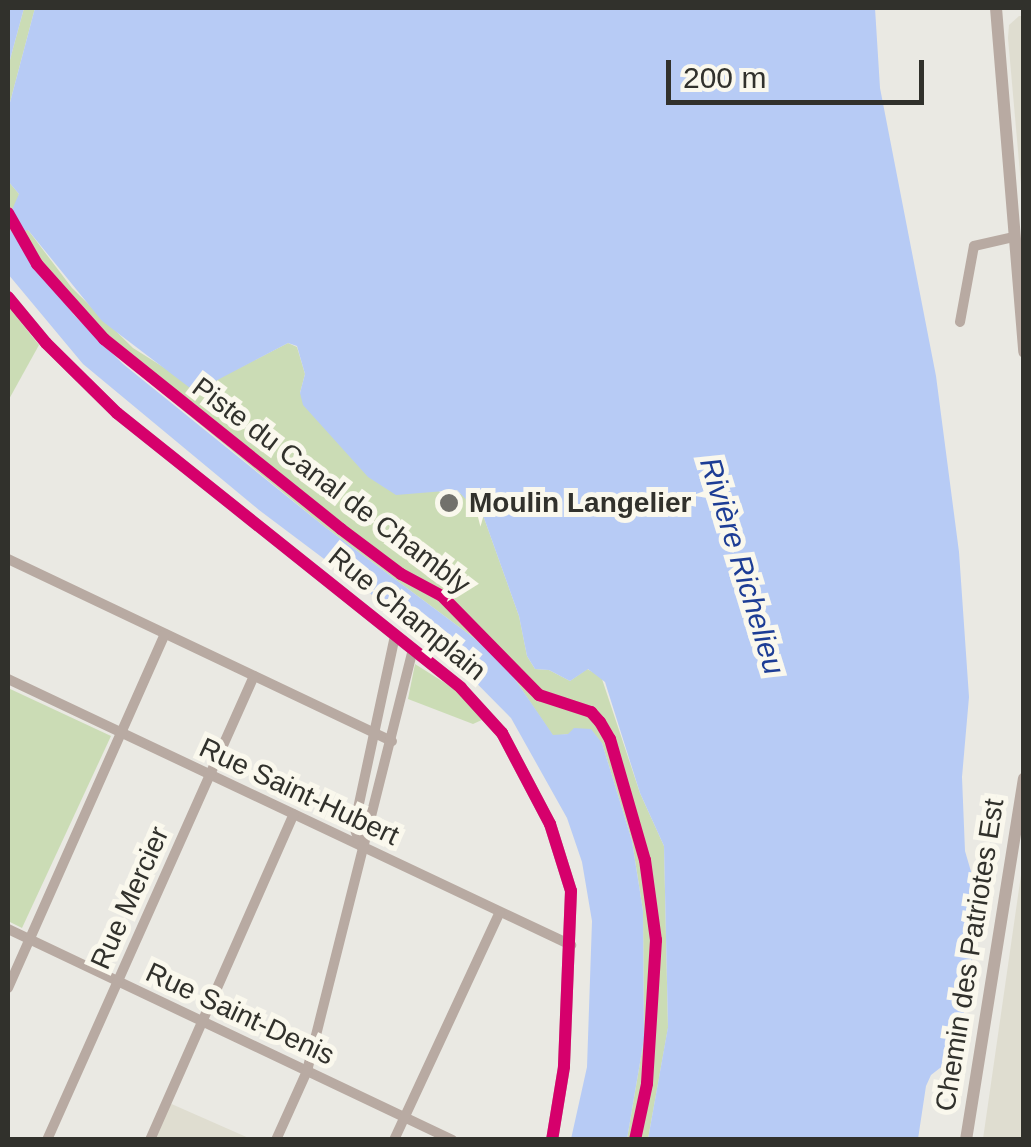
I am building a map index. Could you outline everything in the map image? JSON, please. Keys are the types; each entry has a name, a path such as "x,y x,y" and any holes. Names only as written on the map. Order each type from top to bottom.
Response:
{"street":[{"path":"996,8 1014,237 1020,258 1024,352"},
{"path":"960,322 974,246 1014,237"},
{"name":"Rue Champlain","path":"8,297 46,343 117,412 484,708 522,768 565,863 570,890 564,1067 552,1140"},
{"path":"8,559 392,741"},
{"path":"8,988 165,634"},
{"path":"361,846 354,827 395,635"},
{"path":"276,1140 306,1071 413,648"},
{"name":"Rue Mercier","path":"47,1140 254,676"},
{"name":"Rue Saint-Hubert","path":"8,679 571,946"},
{"name":"Chemin des Patriotes Est","path":"966,1140 1024,779"},
{"path":"150,1140 294,814"},
{"path":"394,1140 500,912"},
{"name":"Rue Saint-Denis","path":"8,929 452,1140"}],"shaded area":[{"path":"1024,16 1023,207 1008,38 1009,25"},
{"path":"1023,861 1023,1139 983,1139"},
{"path":"167,1102 251,1139 150,1140"}],"green space":[{"path":"24,8 35,8 8,110 8,67"},
{"path":"8,181 19,194 17,206 28,230 72,288 133,348 198,389 288,343 297,347 305,374 300,393 440,492 465,494 484,518 519,616 527,656 535,669 549,670 570,681 587,669 601,676 640,793 664,846 668,1028 648,1139 627,1139 644,1039 643,911 632,841 602,743 568,734 553,736 508,669 474,638 325,527 96,339 10,231"},
{"path":"8,306 39,345 8,401"},
{"path":"415,664 453,688 484,719 473,724 408,699"},
{"path":"8,688 111,736 22,928 8,921"}],"water":[{"path":"8,8 24,8 8,67"},
{"name":"Rivière Richelieu","path":"35,8 875,8 880,88 936,376 959,552 969,697 962,777 965,851 979,899 966,1006 949,1061 931,1075 926,1086 918,1139 648,1139 668,1027 664,846 640,793 605,682 588,669 570,681 549,670 535,669 527,656 519,616 484,518 457,490 396,495 368,477 303,405 300,393 305,374 297,346 288,343 206,386 190,388 102,321 28,230 22,232 11,212 19,194 8,181 8,110"},
{"path":"8,227 74,315 123,364 325,527 474,638 508,669 553,735 568,734 574,728 591,729 602,743 632,841 643,911 644,1039 627,1139 571,1139 587,1067 592,921 582,862 567,818 511,718 420,626 408,622 259,510 83,364 8,274"}],"cycle path":[{"name":"Piste du Canal de Chambly","path":"8,213 37,264 104,339 341,529 401,574 442,596 539,695 591,712 600,722 610,739 645,860 656,940 647,1084 635,1140"},
{"path":"8,297 46,343 117,413 461,688 502,733 550,824 571,891 564,1067 552,1140"}],"place":[{"name":"Moulin Langelier","path":"449,503"}]}
